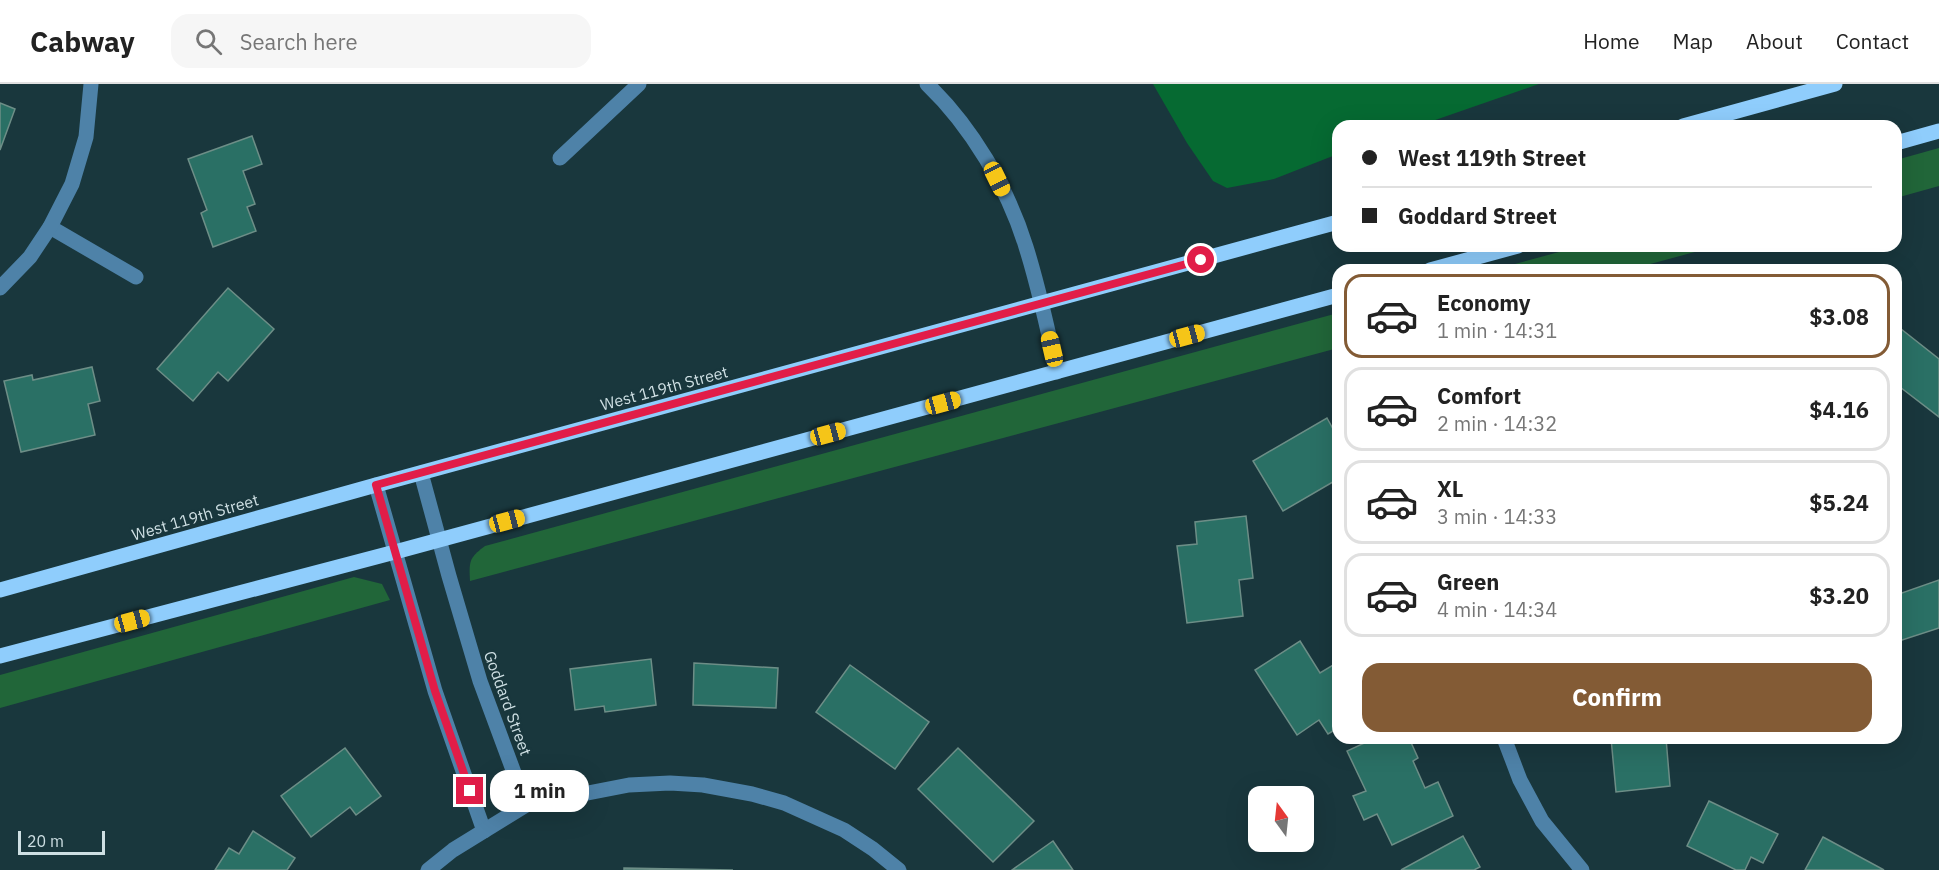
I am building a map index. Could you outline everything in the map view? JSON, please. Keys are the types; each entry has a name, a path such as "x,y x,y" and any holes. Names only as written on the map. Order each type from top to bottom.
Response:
{"main road":[{"path":"1705,120 1835,84"},
{"path":"1902,141 1939,131"},
{"name":"West 119th Street","path":"0,590 1332,224"},
{"path":"1452,264 1496,252"},
{"path":"0,656 395,552 1332,297"}],"street":[{"path":"0,288 30,257 50,227 72,183 86,137 91,84"},
{"path":"560,158 639,84"},
{"path":"927,84 957,116 988,162 1013,212 1026,245 1057,372"},
{"path":"50,227 136,277"},
{"name":"Goddard Street","path":"421,473 480,681 526,805"},
{"path":"376,485 435,691 484,831"},
{"path":"1506,744 1520,780 1542,821 1582,870"},
{"path":"428,870 453,850 526,805 629,785 670,783 703,785 752,794 784,803 844,830 899,870"}],"green space":[{"path":"1153,84 1539,84 1435,120 1332,120 1332,156 1274,179 1227,188 1213,181 1187,143"},
{"path":"1939,148 1939,186 1902,196 1902,158"},
{"path":"1559,252 1695,252 1650,264 1515,264"},
{"path":"1332,315 1332,350 470,581 471,560 485,546"},
{"path":"354,577 382,584 390,600 0,708 0,675"}],"building":[{"path":"0,103 15,109 0,150"},
{"path":"252,136 262,164 243,171 255,204 247,207 256,231 213,247 201,213 207,210 188,159"},
{"path":"228,288 274,329 228,381 218,372 193,401 157,369"},
{"path":"1902,330 1939,359 1939,417 1902,389"},
{"path":"92,367 100,401 88,404 95,435 21,452 4,381 32,375 33,380"},
{"path":"1327,418 1332,427 1332,482 1283,511 1253,461"},
{"path":"1246,516 1253,578 1239,580 1243,616 1187,623 1177,546 1197,544 1195,522"},
{"path":"1939,580 1939,628 1902,640 1902,593"},
{"path":"1300,641 1320,673 1332,666 1332,732 1328,734 1319,720 1297,735 1255,670"},
{"path":"651,659 656,705 605,712 604,706 575,710 570,669"},
{"path":"694,663 778,668 776,708 693,705"},
{"path":"850,665 929,722 895,769 816,712"},
{"path":"1362,744 1412,744 1418,758 1413,761 1425,788 1438,782 1453,816 1392,845 1377,814 1364,820 1353,796 1366,791 1347,751"},
{"path":"1612,744 1666,744 1670,786 1616,792"},
{"path":"345,748 381,796 356,815 350,807 311,837 281,796"},
{"path":"958,748 1034,821 993,862 918,789"},
{"path":"1709,801 1778,834 1763,863 1751,857 1745,870 1736,870 1687,846"},
{"path":"253,831 295,858 287,870 215,870 229,848 239,854"},
{"path":"1463,836 1480,867 1474,870 1401,870"},
{"path":"1823,837 1884,870 1805,870"},
{"path":"1053,841 1073,870 1012,870"},
{"path":"624,868 733,870 624,870"}],"route":[{"path":"470,791 435,691 376,485 1201,260"}]}
